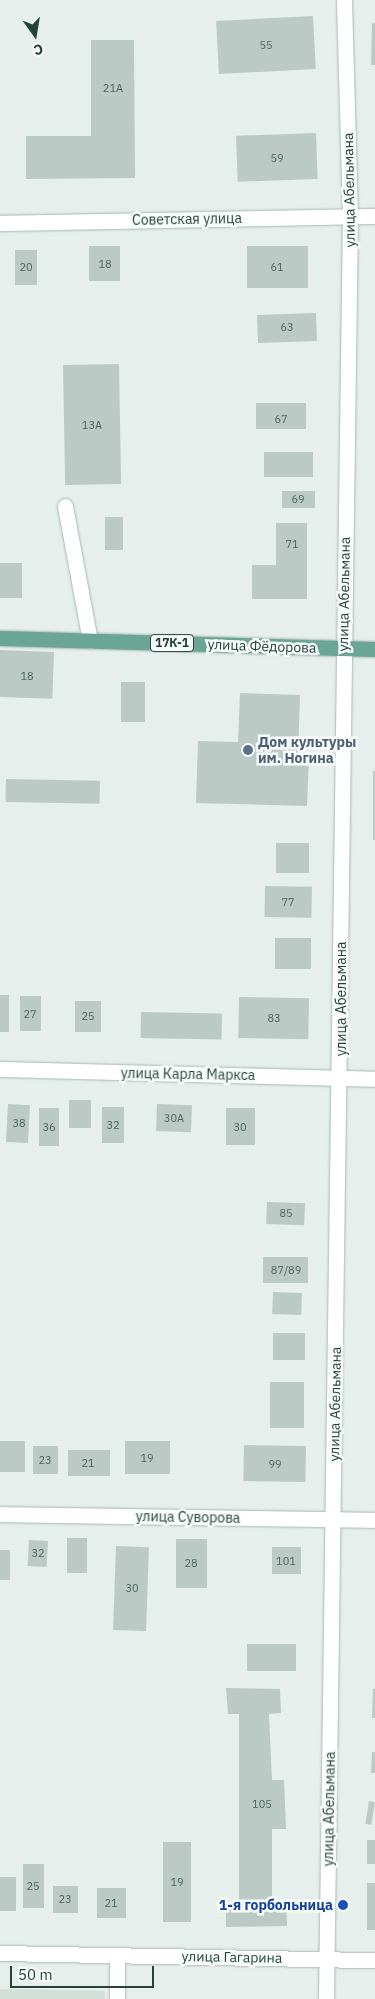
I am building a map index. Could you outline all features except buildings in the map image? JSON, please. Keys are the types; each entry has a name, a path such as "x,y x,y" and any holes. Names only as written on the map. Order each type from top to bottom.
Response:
{"main road":[{"name":"улица Фёдорова","path":"0,638 375,649"}],"street":[{"name":"улица Абельмана","path":"326,1999 340,1078 343,648 350,217 344,0"},
{"name":"Советская улица","path":"0,223 375,216"},
{"path":"64,506 90,640"},
{"name":"улица Карла Маркса","path":"0,1069 375,1079"},
{"name":"улица Суворова","path":"0,1514 375,1520"},
{"name":"улица Гагарина","path":"0,1953 375,1960"},
{"path":"117,1955 117,1999"}],"shaded area":[{"path":"0,1989 105,1991 105,1999 0,1999"}],"place":[{"name":"Дом культуры им. Ногина","path":"248,750"},
{"name":"1-я горбольница","path":"343,1905"}]}
